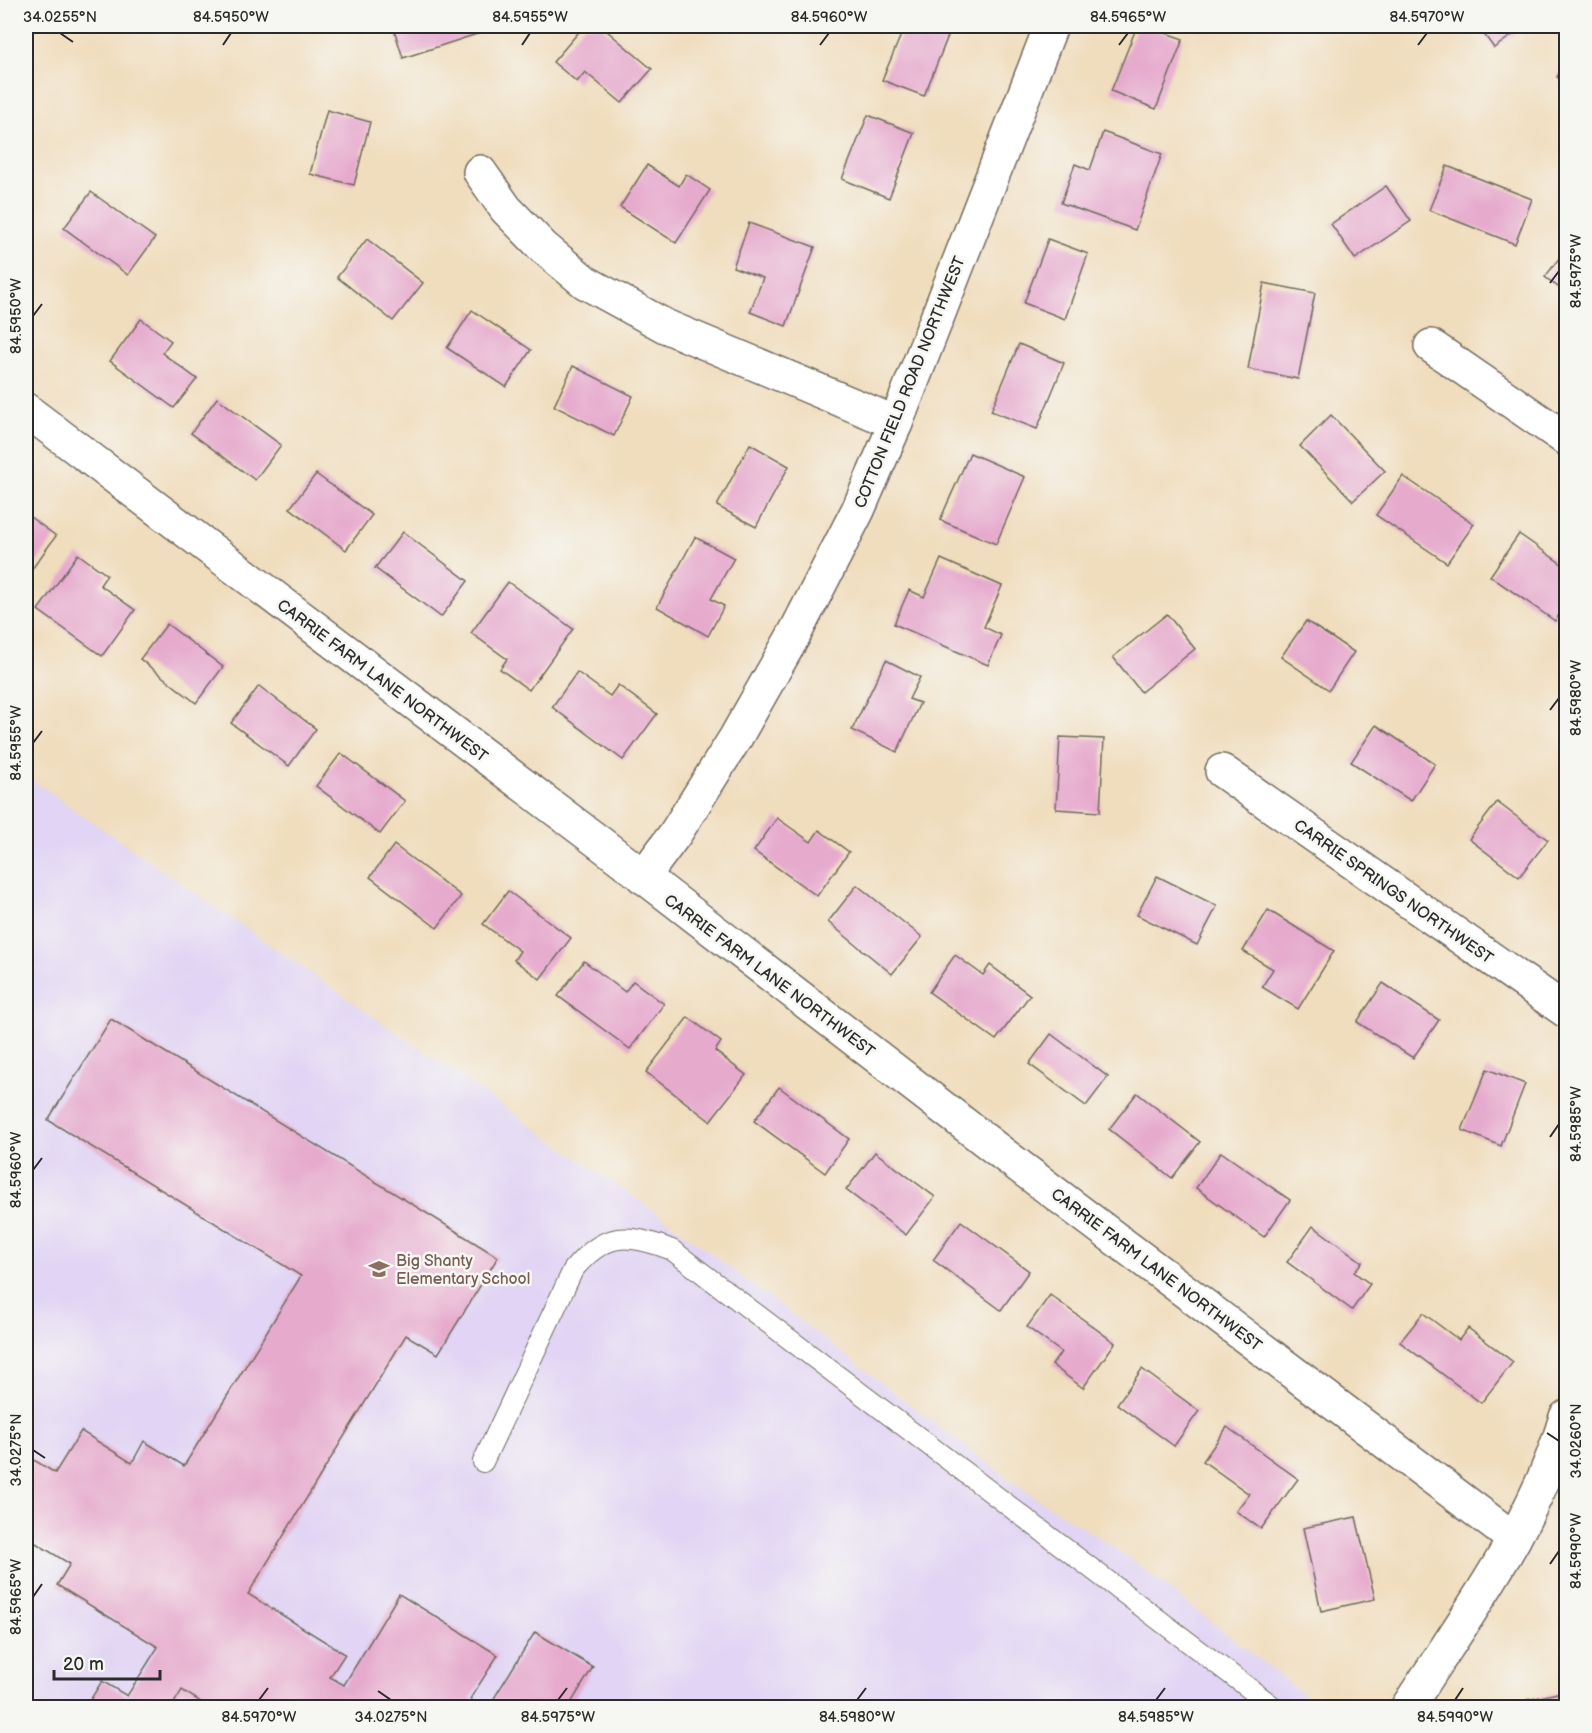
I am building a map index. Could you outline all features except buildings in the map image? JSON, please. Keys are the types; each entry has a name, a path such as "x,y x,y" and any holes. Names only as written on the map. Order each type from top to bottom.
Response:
{"street":[{"name":"COTTON FIELD ROAD NORTHWEST","path":"643,878 675,834 736,738 795,633 858,510 896,423 1051,26"},
{"path":"480,172 506,209 535,240 585,282 665,326 896,423"},
{"path":"1431,346 1566,439"},
{"name":"CARRIE FARM LANE NORTHWEST","path":"26,410 999,1151 1514,1539"},
{"name":"CARRIE SPRINGS NORTHWEST","path":"1222,771 1566,1011"},
{"path":"1407,1707 1514,1539 1543,1481 1566,1417"}],"lane":[{"path":"483,1462 573,1270 586,1254 603,1242 624,1237 646,1240 672,1250 1275,1707"}],"shaded area":[{"name":"Big Shanty Elementary School","path":"26,776 671,1223 1016,1485 1128,1557 1320,1707 26,1707"}],"place":[{"name":"Big Shanty Elementary School","path":"379,1269"}]}
